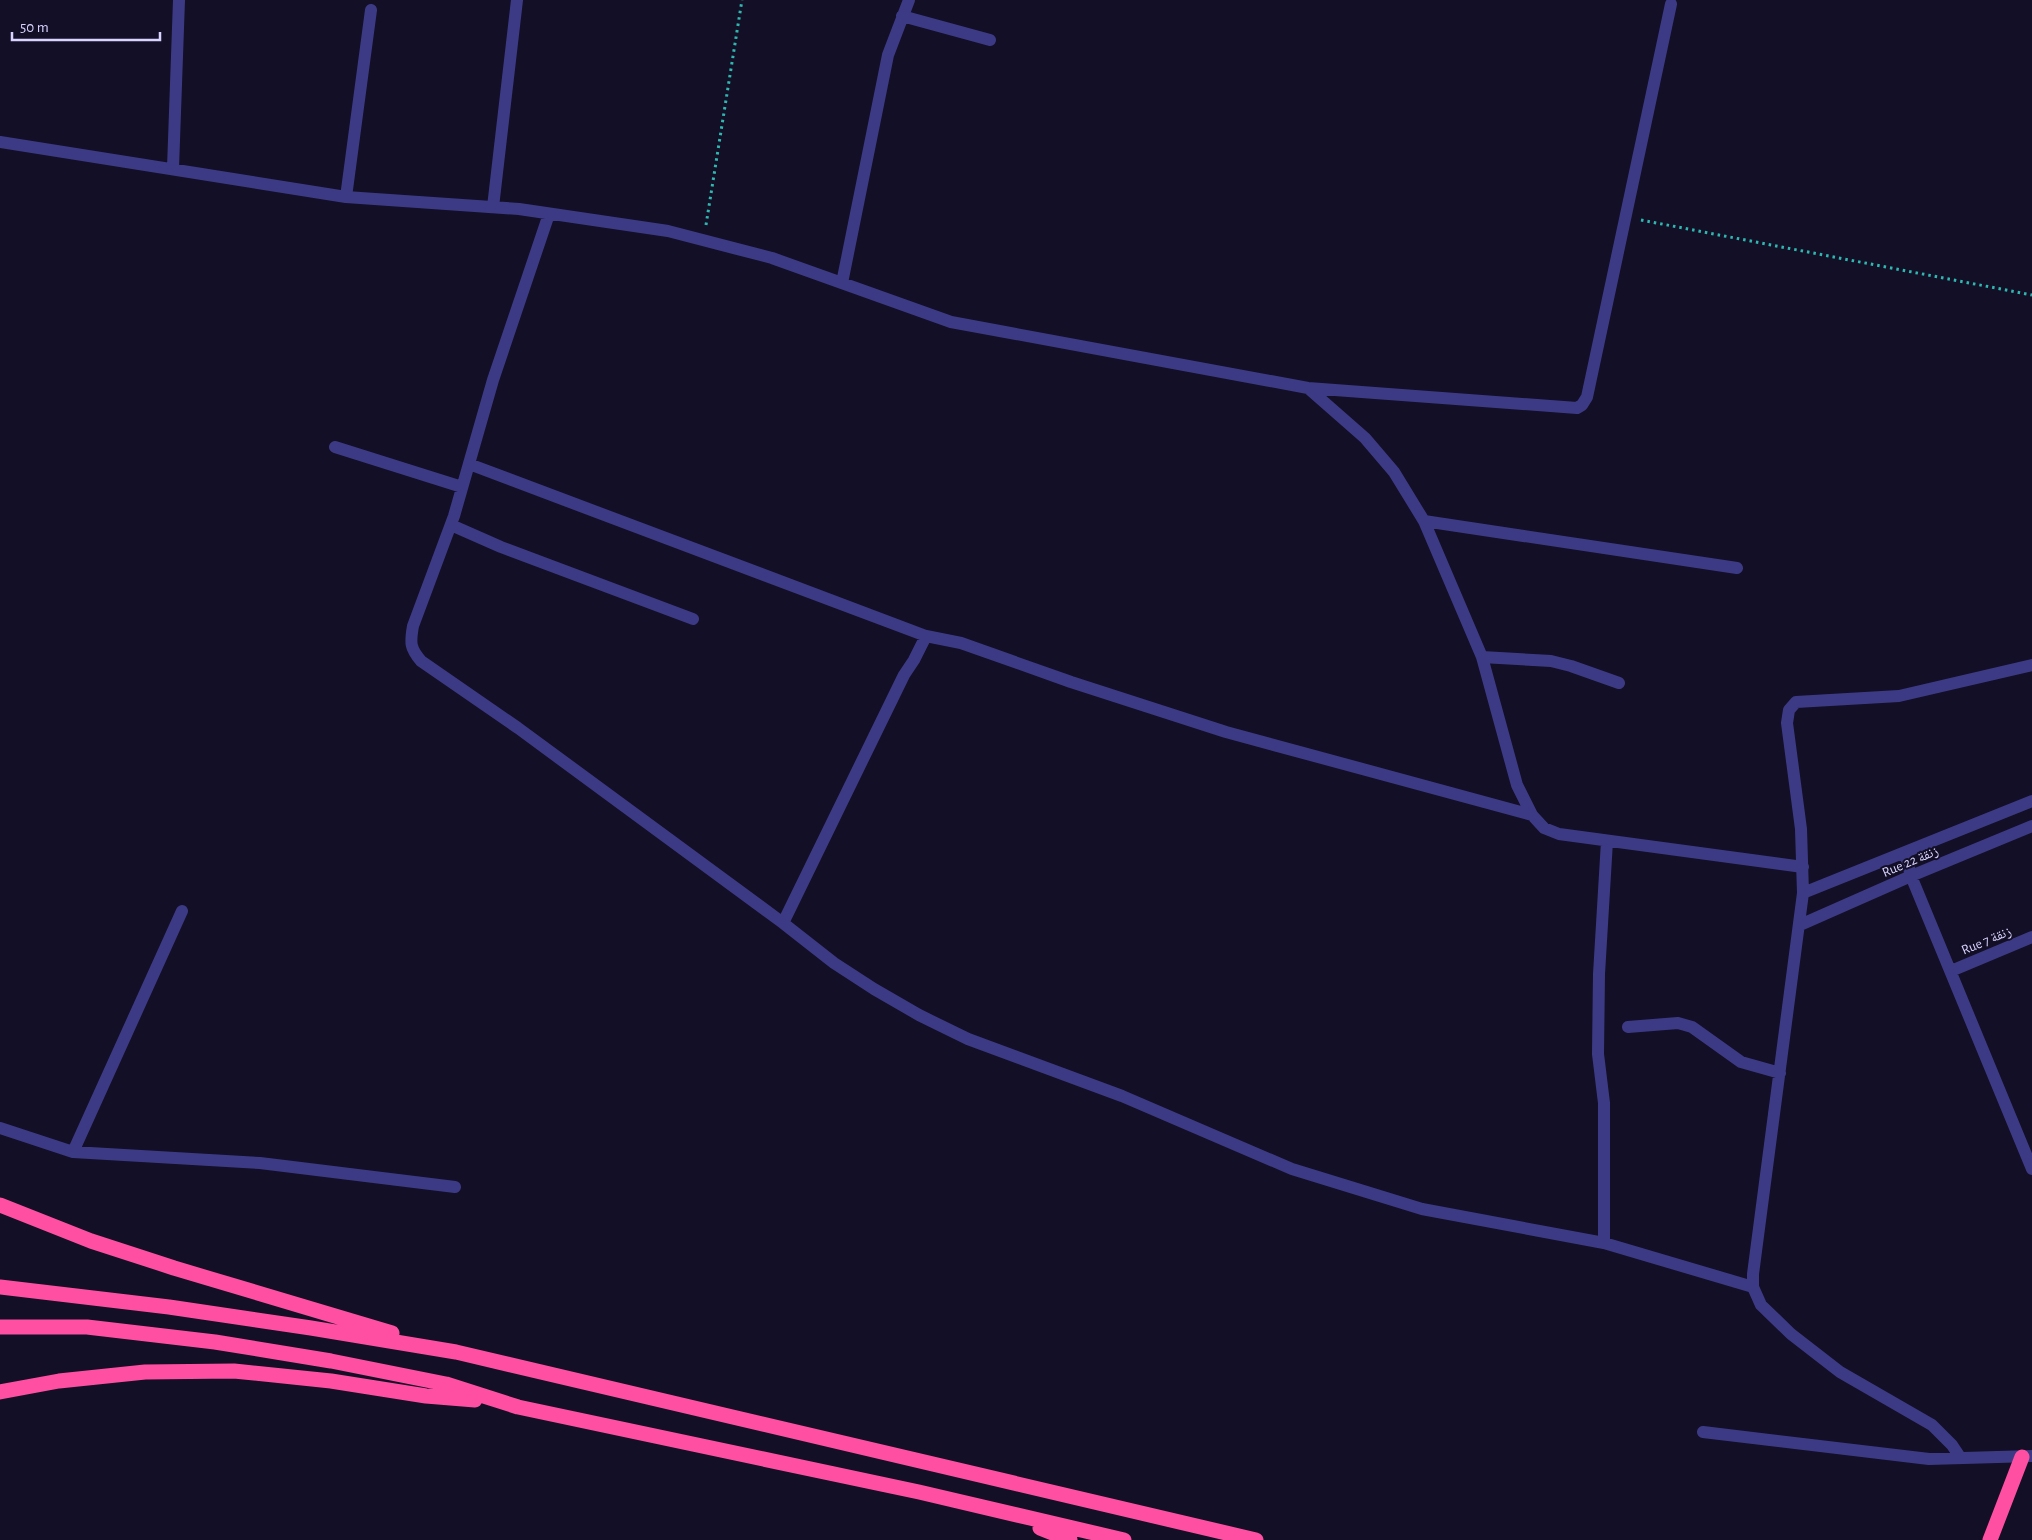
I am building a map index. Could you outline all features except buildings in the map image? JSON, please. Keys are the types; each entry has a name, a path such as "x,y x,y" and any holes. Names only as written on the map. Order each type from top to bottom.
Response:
{"highway":[{"path":"0,1205 90,1240 174,1268 456,1352 1256,1540"},
{"path":"0,1287 168,1307 456,1352"},
{"path":"0,1327 87,1327 215,1342 331,1361 446,1384 518,1407"},
{"path":"0,1392 59,1381 144,1372 234,1371 331,1381 518,1407 919,1492 1124,1540"},
{"path":"1990,1540 2027,1456"},
{"path":"997,1510 1070,1540"}],"street":[{"path":"173,168 179,0"},
{"path":"493,207 518,0"},
{"path":"842,283 888,55 909,0"},
{"path":"0,142 346,197 493,207 668,231 772,258 951,322 1308,388 1577,408 1582,405 1587,397 1671,4"},
{"path":"346,197 371,10"},
{"path":"902,16 990,40"},
{"path":"550,214 492,380 451,525 414,626 412,645 417,656 429,667 518,728 783,922 834,963 919,1015 968,1039 1122,1096 1292,1169 1422,1210 1604,1243 1753,1287"},
{"path":"1308,388 1365,438 1394,472 1424,521 1482,657 1516,785 1532,815 1544,828 1559,834 1803,867"},
{"path":"335,446 462,487"},
{"path":"469,464 926,636 960,643 1071,682 1226,732 1532,815"},
{"path":"1424,521 1738,568"},
{"path":"451,525 501,547 692,619"},
{"path":"783,922 904,676 926,636"},
{"path":"1482,657 1551,661 1619,683"},
{"path":"1960,1457 1952,1445 1932,1426 1853,1381 1797,1339 1761,1305 1753,1287 1753,1274 1803,893 1801,829 1788,723 1789,710 1796,702 1899,696 2032,665"},
{"name":"Rue 22 زنقة","path":"1803,893 2032,800"},
{"name":"Rue 22 زنقة","path":"1800,925 1911,876 2032,826"},
{"path":"1604,1243 1604,1103 1598,1054 1599,974 1607,841"},
{"path":"1904,853 1911,876 2032,1169"},
{"path":"73,1152 182,911"},
{"name":"Rue 7 زنقة","path":"1951,971 2032,937"},
{"path":"1628,1027 1678,1023 1692,1027 1741,1062 1780,1073"},
{"path":"0,1128 73,1152 260,1163 455,1187"},
{"path":"1703,1432 1929,1459 2027,1456"}],"path":[{"path":"704,240 742,0"},
{"path":"1626,217 2032,295"}]}
